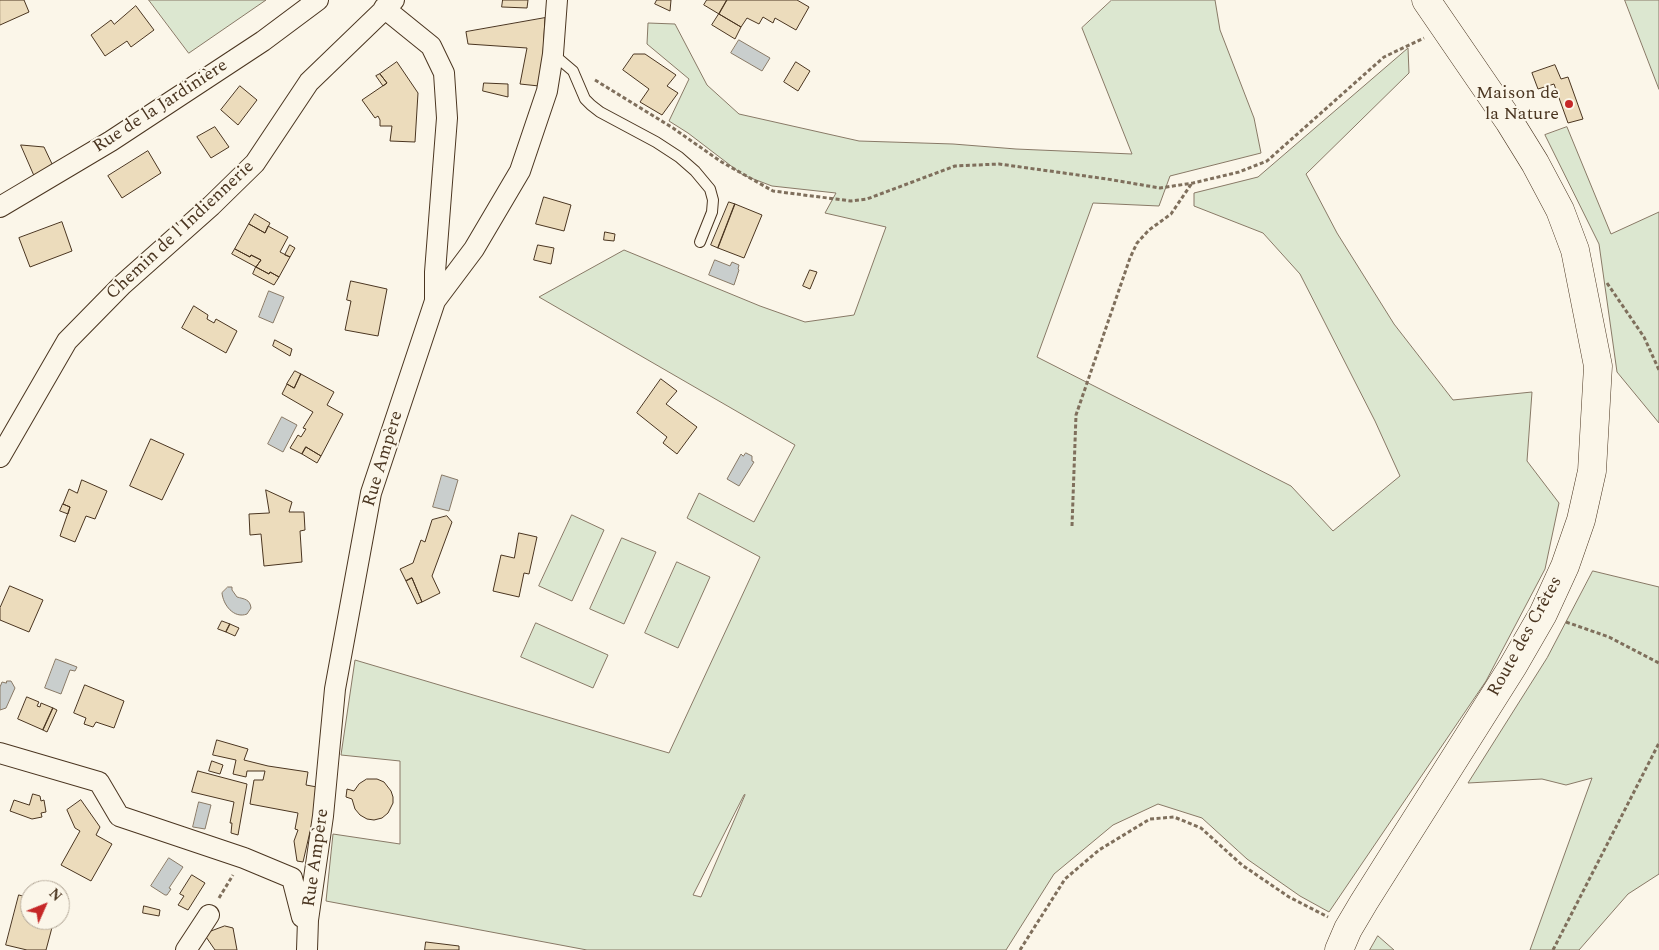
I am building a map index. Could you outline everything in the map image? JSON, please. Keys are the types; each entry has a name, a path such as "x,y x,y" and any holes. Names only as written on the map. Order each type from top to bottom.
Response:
{"street":[{"name":"Rue de la Jardinière","path":"0,207 111,141 262,41 318,0"},
{"name":"Rue Ampère","path":"307,950 308,920 324,816 335,689 371,494 435,301 474,249 520,171 558,58 557,0"},
{"name":"Route des Crêtes","path":"1344,940 1364,902 1513,666 1543,614 1565,566 1581,520 1592,471 1598,366 1575,250 1560,210 1535,163 1509,120 1426,0"},
{"name":"Chemin de l'Indiennerie","path":"0,457 67,341 122,285 211,206 255,163 309,82 389,4 431,46 444,73 447,118 435,272 435,301"},
{"path":"0,753 99,782 119,816 244,858 292,878 302,917 308,920"},
{"path":"186,950 209,915"}],"lane":[{"path":"558,58 573,72 584,99 600,112 656,142 678,157 695,171 710,189 713,200 712,212 700,242"}],"path":[{"path":"558,58 579,69 673,128 720,161 773,191 851,201 867,199 955,166 1000,164 1160,188 1193,183 1239,172 1267,161 1384,57 1445,29"},
{"path":"1072,526 1076,415 1130,258 1148,230 1171,214 1193,183"},
{"path":"1601,276 1608,283 1644,336 1659,370"},
{"path":"1543,614 1609,637 1659,663"},
{"path":"1554,950 1659,743"},
{"path":"1020,950 1065,879 1099,850 1150,819 1174,817 1201,828 1250,870 1290,897 1327,916 1344,940"},
{"path":"209,915 244,858"}],"green space":[{"path":"149,0 266,0 189,53"},
{"path":"1112,0 1215,0 1220,30 1254,118 1261,153 1170,176 1159,206 1093,203 1037,357 1291,486 1333,531 1400,476 1375,421 1300,274 1263,233 1194,206 1194,193 1258,177 1408,48 1409,73 1306,174 1337,233 1394,324 1453,400 1532,392 1527,461 1559,503 1545,569 1486,681 1329,912 1300,896 1247,859 1202,818 1158,804 1113,825 1054,874 1006,950 587,950 326,901 333,834 400,844 400,761 341,755 355,660 669,753 760,557 687,518 699,493 754,522 795,445 539,297 624,250 760,306 805,322 854,315 886,227 825,213 836,193 772,186 743,175 688,133 669,121 689,79 647,44 648,23 675,24 707,85 739,114 859,141 1132,154 1082,28","holes":["745,795 701,897 693,895"]},
{"path":"1625,0 1659,0 1659,89"},
{"path":"1567,127 1611,234 1659,212 1659,423 1617,372 1599,244 1545,135"},
{"path":"572,515 604,530 572,601 539,586"},
{"path":"622,538 656,552 624,624 590,609"},
{"path":"677,562 710,577 678,648 645,633"},
{"path":"1593,571 1659,587 1659,874 1628,894 1579,950 1530,950 1592,778 1566,785 1542,779 1468,783 1547,658"},
{"path":"536,623 608,655 593,688 521,657"},
{"path":"1378,936 1394,950 1370,950"}],"shaded area":[{"path":"739,40 770,58 762,71 731,53"},
{"path":"715,260 730,266 732,262 739,265 734,285 709,275"},
{"path":"269,291 284,297 273,323 259,317"},
{"path":"282,417 297,425 283,452 268,444"},
{"path":"746,453 752,456 752,461 754,462 739,486 727,479 741,454 743,456"},
{"path":"442,475 458,480 449,511 433,507"},
{"path":"228,587 232,587 237,597 249,603 251,608 247,614 238,615 234,613 224,602 222,593"},
{"path":"56,659 77,667 75,671 70,670 61,694 45,688"},
{"path":"11,681 15,688 6,708 0,710 0,687 2,682 6,683"},
{"path":"199,802 211,805 205,829 193,827"},
{"path":"169,858 183,867 169,888 171,889 165,895 151,886"}],"building":[{"path":"0,0 24,0 29,12 0,25"},
{"path":"503,0 528,0 527,8 502,7"},
{"path":"657,0 671,0 670,11 655,4"},
{"path":"707,0 727,0 719,14 704,5"},
{"path":"727,0 797,0 809,7 796,30 775,18 773,23 763,17 759,24 747,18 741,27 719,14"},
{"path":"136,6 154,30 131,47 127,41 105,56 91,35 111,20 114,24"},
{"path":"719,14 741,27 735,39 712,25"},
{"path":"545,18 542,74 539,86 520,84 527,48 468,44 466,32"},
{"path":"634,54 645,54 676,75 667,86 678,93 662,115 640,102 649,89 623,70"},
{"path":"397,62 418,93 415,142 390,141 392,126 380,126 378,116 375,118 362,100 387,83 380,74"},
{"path":"796,62 810,71 798,91 784,82"},
{"name":"Maison de la Nature","path":"1555,65 1561,79 1568,77 1583,119 1568,123 1554,84 1538,89 1532,73"},
{"path":"380,74 387,83 383,86 376,76"},
{"path":"484,83 508,84 508,97 483,91"},
{"path":"240,86 257,100 238,125 221,110"},
{"path":"215,127 229,147 211,158 197,137"},
{"path":"21,145 44,147 53,166 35,177"},
{"path":"148,151 161,173 122,198 108,176"},
{"path":"544,197 571,205 564,231 536,224"},
{"path":"729,202 735,204 718,248 711,245"},
{"path":"735,204 762,215 744,258 718,248"},
{"path":"255,214 270,223 265,233 249,224"},
{"path":"62,222 72,251 30,267 19,238"},
{"path":"249,224 265,233 268,226 288,237 280,252 290,257 279,277 256,267 261,260 251,255 250,257 235,249"},
{"path":"605,232 615,234 614,241 604,240"},
{"path":"290,245 295,248 290,257 285,255"},
{"path":"538,245 554,248 551,264 534,260"},
{"path":"235,249 250,257 251,255 261,260 256,267 232,254"},
{"path":"256,267 279,277 274,285 253,274"},
{"path":"810,270 817,272 810,289 803,286"},
{"path":"351,281 387,289 378,336 345,330 351,301 347,300"},
{"path":"194,306 208,315 207,319 214,323 216,319 237,331 226,353 182,328"},
{"path":"275,340 292,349 290,356 273,346"},
{"path":"295,371 301,374 294,388 287,384"},
{"path":"301,374 334,392 327,405 343,414 321,456 306,447 302,454 290,448 298,435 301,437 306,429 303,428 313,412 282,394 287,384 294,388"},
{"path":"661,379 677,391 666,404 697,427 677,454 663,443 667,437 637,413"},
{"path":"151,439 184,454 162,500 130,486"},
{"path":"306,447 321,456 317,463 302,454"},
{"path":"82,480 107,491 95,519 86,516 75,542 60,536 70,507 63,504 69,489 77,493"},
{"path":"266,490 292,502 289,512 304,512 305,530 300,531 302,562 264,566 261,534 250,535 249,514 269,513"},
{"path":"63,504 70,507 68,514 60,511"},
{"path":"447,516 452,522 432,576 440,593 422,602 412,578 406,581 400,569 413,563 421,540 425,542 432,520"},
{"path":"519,533 537,537 529,574 524,573 519,597 493,591 501,555 514,558"},
{"path":"412,578 422,602 417,604 406,581"},
{"path":"10,586 43,600 29,632 0,620 0,608"},
{"path":"222,621 230,624 226,632 218,629"},
{"path":"230,624 239,628 235,636 226,632"},
{"path":"85,685 124,701 114,728 96,722 93,727 84,724 86,718 74,713"},
{"path":"27,697 39,702 37,706 40,707 41,703 53,708 43,730 18,719"},
{"path":"53,708 57,710 47,732 43,730"},
{"path":"217,740 248,749 244,760 308,772 306,785 317,787 315,810 303,862 297,861 294,841 298,830 295,829 298,813 250,804 254,780 263,780 265,771 247,771 246,777 233,774 236,760 213,755"},
{"path":"212,761 223,765 220,774 209,771"},
{"path":"198,771 247,784 238,835 231,833 232,823 230,823 234,802 192,792"},
{"path":"367,779 377,779 384,782 391,791 393,803 388,813 382,818 374,820 360,815 355,809 352,799 346,797 347,789 354,791 359,784"},
{"path":"33,794 40,796 41,801 44,800 46,812 41,813 42,817 32,819 10,811 14,800 29,805"},
{"path":"81,800 100,827 96,835 112,844 91,881 61,865 80,831 75,828 67,810"},
{"path":"192,875 205,883 188,910 178,905 184,896 180,894"},
{"path":"19,895 20,930 51,930 46,950 27,950 6,945"},
{"path":"144,906 160,910 159,916 143,913"},
{"path":"225,926 233,928 237,950 215,950 204,934"},
{"path":"426,942 459,946 459,950 425,950"}],"place":[{"name":"Maison de la Nature","path":"1569,104"}]}
